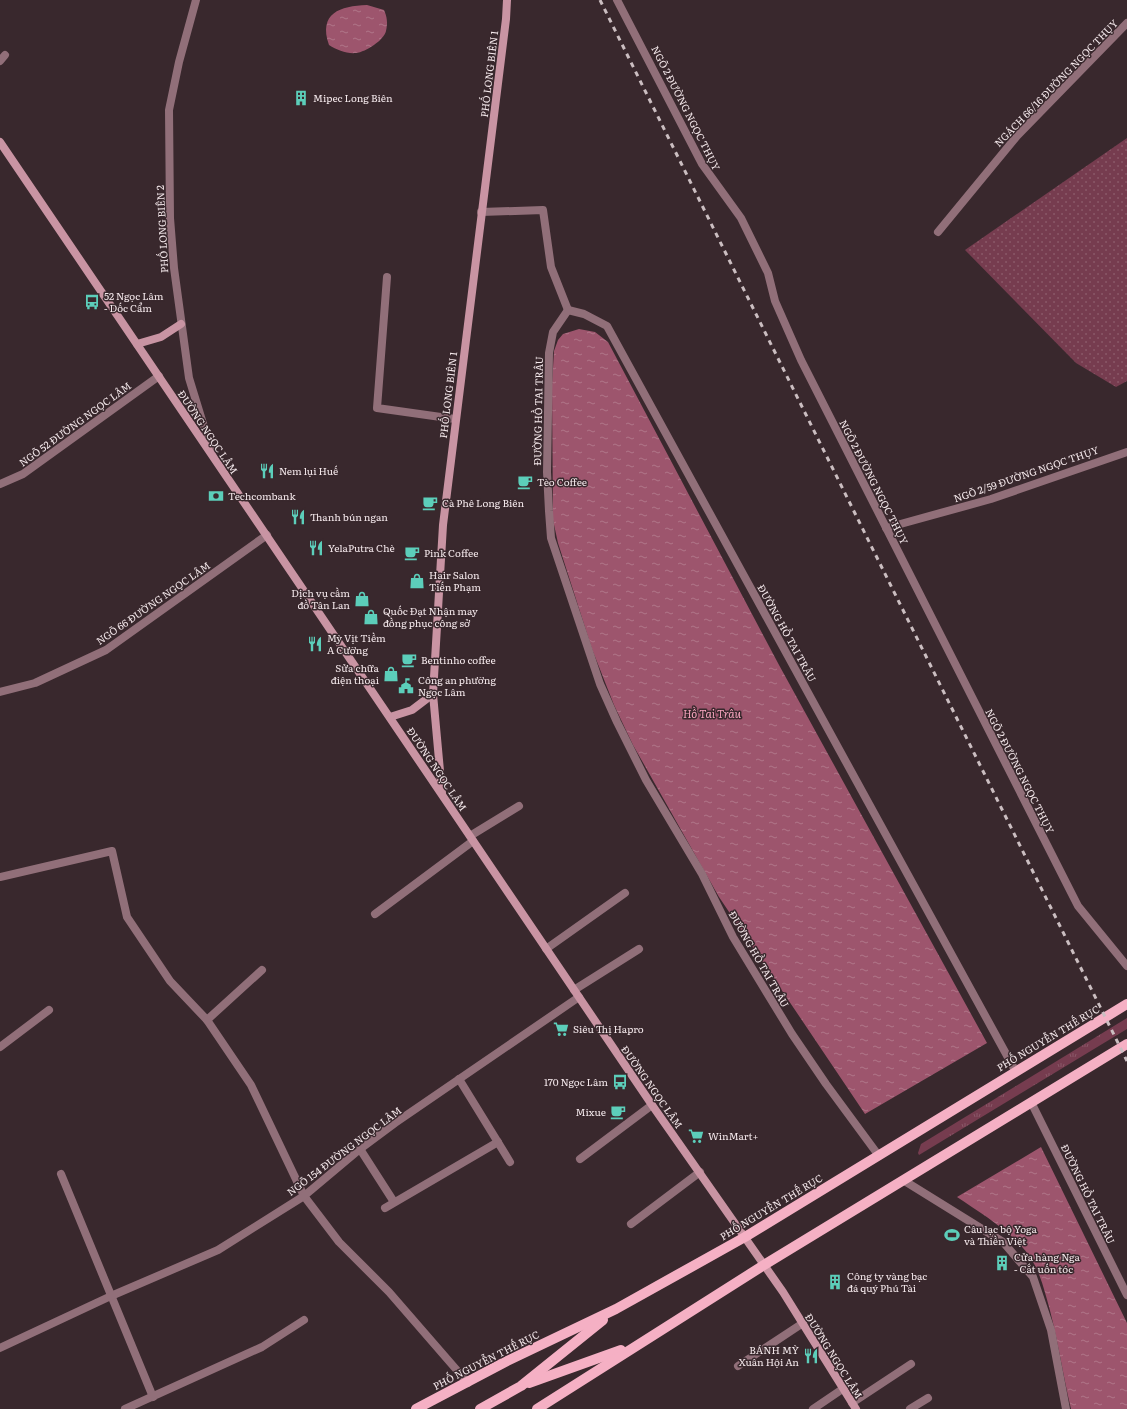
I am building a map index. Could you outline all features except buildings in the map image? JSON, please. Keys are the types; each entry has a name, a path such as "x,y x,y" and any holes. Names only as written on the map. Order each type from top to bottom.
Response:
{"main road":[{"name":"PHỐ LONG BIÊN 1","path":"442,794 433,694 443,525 505,27 507,0"},
{"name":"ĐƯỜNG NGỌC LÂM","path":"0,142 652,1105 764,1265 803,1323 854,1406"},
{"path":"137,344 161,337 181,324"},
{"path":"390,717 412,710 433,694"},
{"name":"PHỐ NGUYỄN THẾ RỤC","path":"416,1409 468,1383 507,1361 616,1309 745,1237 1127,1004"},
{"path":"537,1409 637,1344 764,1265 1127,1044"},
{"path":"521,1386 616,1309"},
{"path":"480,1409 521,1386 637,1344"}],"street":[{"name":"PHỐ LONG BIÊN 2","path":"196,0 179,62 169,110 170,218 174,268 189,378 212,455"},
{"name":"NGÕ 2 ĐƯỜNG NGỌC THỤY","path":"617,0 702,164 741,218 768,274 775,301 801,360 1078,906 1127,966"},
{"name":"NGÁCH 66/16 ĐƯỜNG NGỌC THỤY","path":"938,232 1017,136 1127,23"},
{"path":"481,212 543,210 551,266 568,310"},
{"path":"387,277 377,408 455,419"},
{"name":"ĐƯỜNG HỒ TAI TRÂU","path":"879,1156 826,1084 792,1034 733,937 702,874 646,780 600,684 551,538 547,472 549,353 553,332 568,310 584,314 607,326 1016,1072"},
{"name":"NGÕ 52 ĐƯỜNG NGỌC LÂM","path":"0,484 22,474 159,376"},
{"name":"NGÕ 2/59 ĐƯỜNG NGỌC THỤY","path":"886,528 991,499 1127,452"},
{"name":"NGÕ 66 ĐƯỜNG NGỌC LÂM","path":"0,692 35,683 106,650 266,535"},
{"path":"375,914 472,838 519,806"},
{"path":"0,877 112,851 127,917 170,981 207,1020 251,1085 304,1196 339,1242 389,1292 468,1383"},
{"path":"546,949 625,893"},
{"name":"NGÕ 154 ĐƯỜNG NGỌC LÂM","path":"0,1348 111,1296 218,1250 304,1196 360,1149 639,949"},
{"path":"207,1020 262,970"},
{"path":"0,1047 49,1010"},
{"path":"459,1079 510,1162"},
{"name":"ĐƯỜNG HỒ TAI TRÂU","path":"1031,1102 1127,1295"},
{"path":"580,1159 652,1105"},
{"path":"385,1208 498,1142"},
{"path":"360,1149 394,1202"},
{"path":"631,1224 700,1172"},
{"path":"61,1174 153,1397"},
{"path":"903,1180 1003,1242 1033,1277 1051,1330 1066,1409"},
{"path":"125,1409 262,1347 304,1320"},
{"path":"738,1366 803,1323"},
{"path":"854,1406 910,1364"},
{"path":"813,1409 844,1388"},
{"path":"910,1409 928,1398"}],"green space":[{"path":"1127,138 1127,381 1116,387 1076,363 965,250"},
{"path":"1127,1018 1127,1029 919,1155 918,1153 921,1144"}],"water":[{"path":"367,5 384,10 387,25 385,34 382,38 369,48 356,53 342,51 329,45 326,34 326,25 334,13 348,7"},
{"name":"Hồ Tai Trâu","path":"579,329 595,332 608,342 779,665 987,1043 865,1114 719,897 633,745 614,705 592,649 558,543 553,520 552,385 554,351 558,340 563,334"},
{"path":"1041,1147 1127,1323 1127,1409 1071,1409 1050,1310 1039,1274 1035,1266 1027,1252 1009,1234 957,1197"}],"railway":[{"path":"600,0 1127,1061"}],"place":[{"name":"Mipec Long Biên","path":"301,98"},
{"name":"52 Ngọc Lâm - Dốc Cẩm","path":"92,302"},
{"name":"Nem lụi Huế","path":"267,471"},
{"name":"Tèo Coffee","path":"525,482"},
{"name":"Techcombank","path":"216,496"},
{"name":"Cà Phê Long Biên","path":"430,503"},
{"name":"Thanh bún ngan","path":"298,517"},
{"name":"YelaPutra Chè","path":"316,548"},
{"name":"Pink Coffee","path":"412,553"},
{"name":"Hair Salon Tiến Phạm","path":"417,581"},
{"name":"Dịch vụ cầm đồ Tân Lan","path":"362,599"},
{"name":"Quốc Đạt Nhận may đồng phục công sở","path":"371,617"},
{"name":"Mỳ Vịt Tiềm A Cường","path":"315,644"},
{"name":"Bentinho coffee","path":"409,660"},
{"name":"Sửa chữa điện thoại","path":"391,674"},
{"name":"Công an phường Ngọc Lâm","path":"406,686"},
{"name":"Siêu Thị Hapro","path":"561,1029"},
{"name":"170 Ngọc Lâm","path":"620,1082"},
{"name":"Mixue","path":"618,1112"},
{"name":"WinMart+","path":"696,1136"},
{"name":"Câu lạc bộ Yoga và Thiền Việt","path":"952,1235"},
{"name":"Cửa hàng Nga - Cắt uốn tóc","path":"1002,1263"},
{"name":"Công ty vàng bạc đá quý Phú Tài","path":"835,1282"},
{"name":"BÁNH MỲ Xuân Hội An","path":"811,1356"}]}
